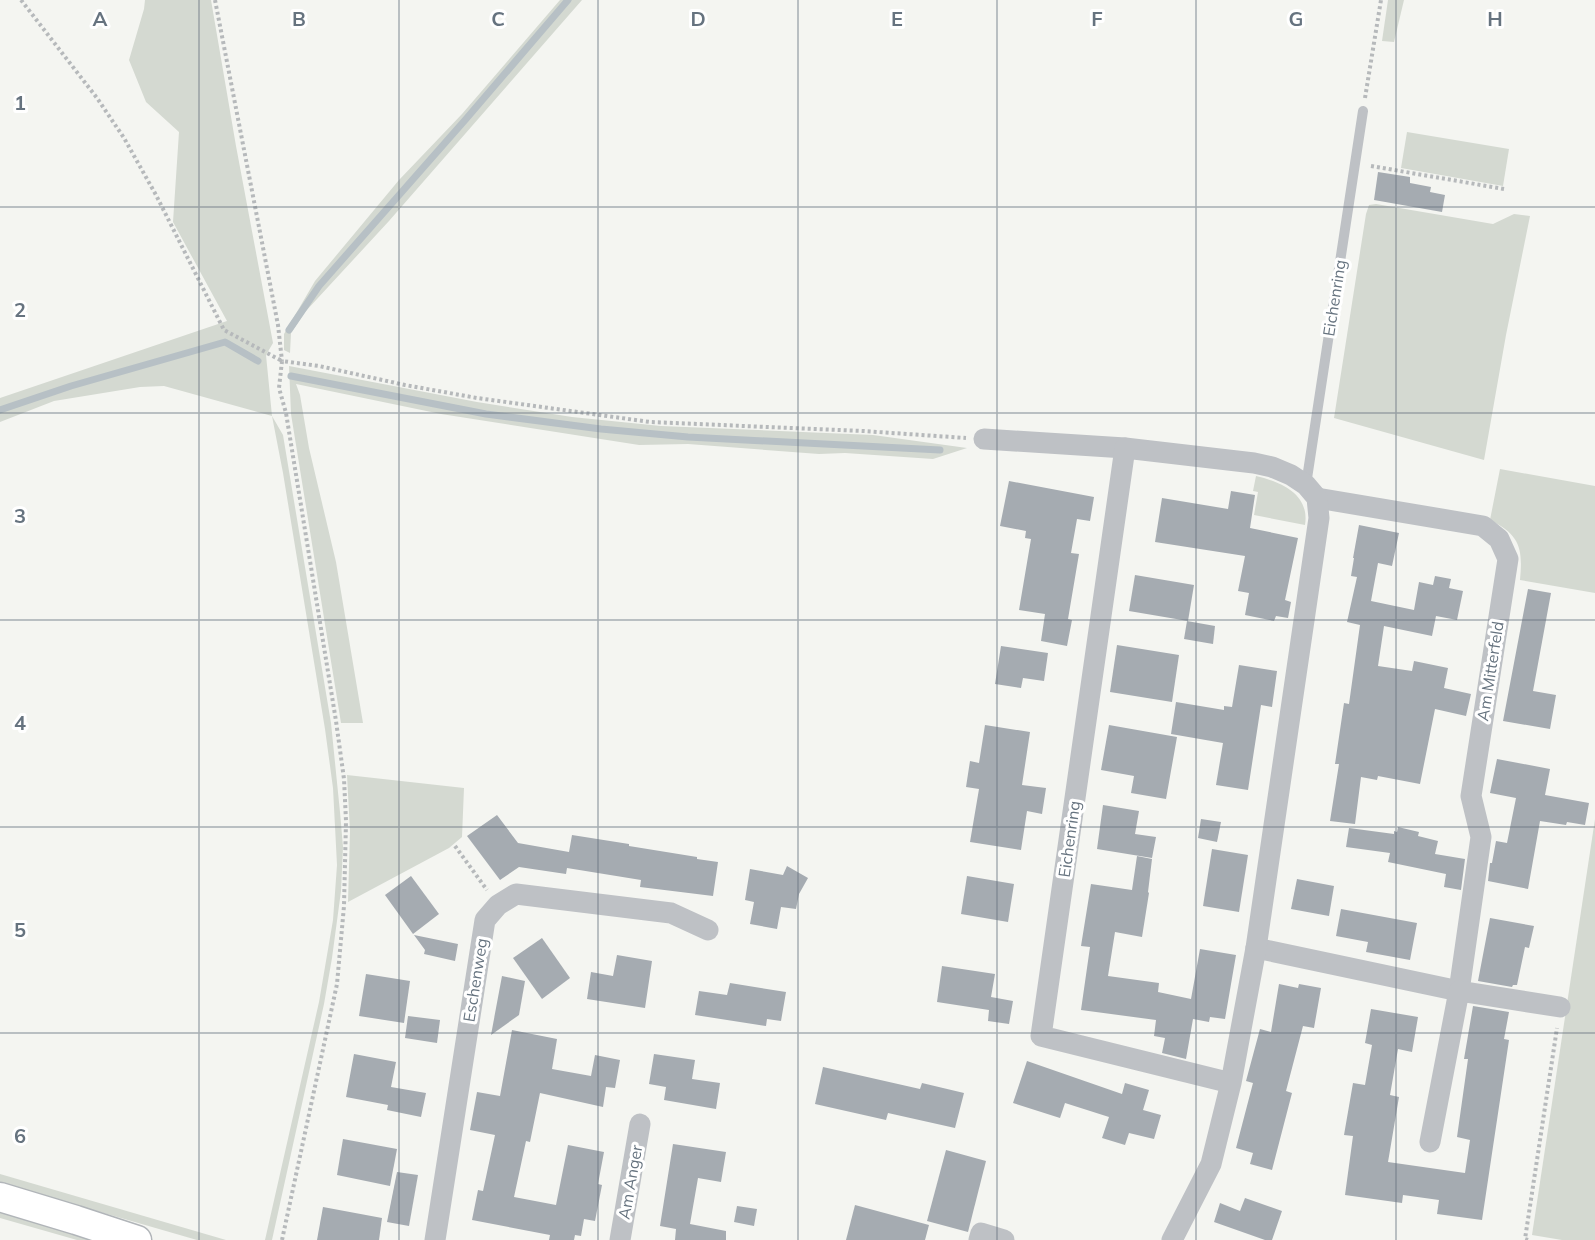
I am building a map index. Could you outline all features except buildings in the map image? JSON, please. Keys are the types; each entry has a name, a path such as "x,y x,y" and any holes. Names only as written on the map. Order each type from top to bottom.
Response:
{"street":[{"path":"984,439 1125,448 1254,463 1291,475 1311,492"},
{"name":"Eichenring","path":"1125,448 1041,1036 1231,1083"},
{"name":"Eichenring","path":"1172,1240 1210,1164 1231,1083 1256,948 1318,528 1319,518 1311,492"},
{"name":"Am Mitterfeld","path":"1311,492 1483,526 1499,539 1508,559 1471,796 1481,837 1459,991 1430,1142"},
{"path":"498,905 516,894 670,913 708,930"},
{"name":"Eschenweg","path":"435,1240 485,920 498,905"},
{"path":"1256,948 1459,991 1560,1006"},
{"name":"Am Anger","path":"620,1240 640,1124"},
{"path":"0,1197 137,1240"},
{"path":"979,1240 981,1233 1004,1240"}],"lane":[{"name":"Eichenring","path":"1311,492 1363,111"}],"path":[{"path":"21,0 97,98 124,138 156,195 224,330 282,361 319,366 405,386 650,423 863,431 984,439"},
{"path":"215,0 278,326 282,361 279,388 286,413 344,779 346,821 344,906 337,984 282,1240"},
{"path":"1363,111 1381,0"},
{"path":"1355,164 1504,189"},
{"path":"455,846 498,905"},
{"path":"1528,1240 1525,1239 1560,1006"}],"shaded area":[{"path":"145,0 211,0 273,343 266,355 272,416 164,386 140,387 54,401 0,422 0,398 227,321 173,222 179,132 146,102 129,60"},
{"path":"560,0 582,0 389,221 305,312 291,333 290,353 284,350 284,334 315,281 399,180 462,114"},
{"path":"1388,0 1404,0 1394,42 1382,41"},
{"path":"1407,132 1509,149 1503,186 1401,168"},
{"path":"1376,204 1493,224 1514,214 1530,216 1484,460 1334,418 1366,214 1369,205"},
{"path":"289,366 477,402 572,417 661,426 873,435 967,448 933,459 845,453 819,454 688,444 639,445 441,414 296,384 336,562 363,723 341,723 291,414"},
{"path":"272,416 283,435 331,723 343,847 341,891 324,1004 272,1240 265,1240 319,1002 333,920 337,865 333,788 325,729"},
{"path":"1500,469 1595,486 1595,593 1520,580 1521,559 1517,544 1508,531 1490,520"},
{"path":"1256,476 1284,486 1298,497 1303,505 1305,525 1254,515 1258,492 1253,491"},
{"path":"347,775 464,788 462,837 449,848 348,902 350,831"},
{"path":"1595,819 1595,1240 1562,1240 1532,1235"},
{"path":"0,1174 226,1240 197,1240 0,1183"},
{"path":"0,1208 109,1240 77,1240 0,1218"}],"waterway":[{"path":"289,330 319,286 568,0"},
{"path":"0,410 71,386 225,342 258,361"},
{"path":"291,376 486,414 601,429 688,437 940,450"}]}
